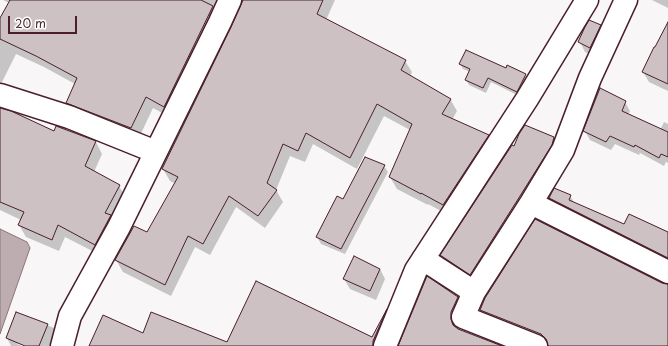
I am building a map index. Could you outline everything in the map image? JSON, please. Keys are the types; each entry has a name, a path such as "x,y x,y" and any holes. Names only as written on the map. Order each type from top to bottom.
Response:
{"street":[{"path":"62,346 70,316 119,227 230,0"},
{"path":"384,346 416,270 527,99 587,0"},
{"path":"536,346 463,317 474,292 563,150 590,78 626,0"},
{"path":"0,95 69,117 156,152"},
{"path":"531,203 668,272"},
{"path":"423,259 474,292"}],"shaded area":[{"path":"0,229 27,242 30,248 0,334"}],"building":[{"path":"10,0 201,0 213,6 164,107 146,97 131,128 66,103 77,78 0,39 0,18"},
{"path":"243,0 323,0 317,14 406,60 401,70 451,99 442,114 489,135 443,205 389,177 412,124 377,104 350,158 306,133 298,151 283,144 267,183 277,190 258,216 229,196 203,244 188,236 165,285 115,260 134,226 147,232 178,177 162,169"},
{"path":"589,20 601,25 590,48 578,42"},
{"path":"668,22 668,84 642,72"},
{"path":"466,50 506,68 507,65 526,74 517,92 488,78 483,88 465,80 470,69 459,64"},
{"path":"600,88 626,101 622,111 668,132 668,157 661,154 659,158 635,145 634,147 610,136 606,142 583,131"},
{"path":"0,108 11,111 54,131 56,126 96,141 85,166 120,185 105,213 111,215 95,245 58,225 52,240 18,225 24,212 0,202"},
{"path":"525,125 554,137 552,145 470,275 440,255 512,145 514,146"},
{"path":"365,157 385,165 341,249 316,237 337,196 343,199"},
{"path":"554,188 571,195 569,200 624,224 629,214 668,232 668,258 549,198"},
{"path":"535,219 662,283 668,284 668,346 548,346 546,339 541,334 480,310 485,298"},
{"path":"354,256 380,269 370,291 343,279"},
{"path":"427,276 458,297 451,312 453,325 458,329 502,346 398,346"},
{"path":"256,281 372,337 387,309 373,341 373,346 89,346 103,315 143,333 151,312 227,342"},
{"path":"16,312 48,324 39,346 25,346 6,338"}]}
